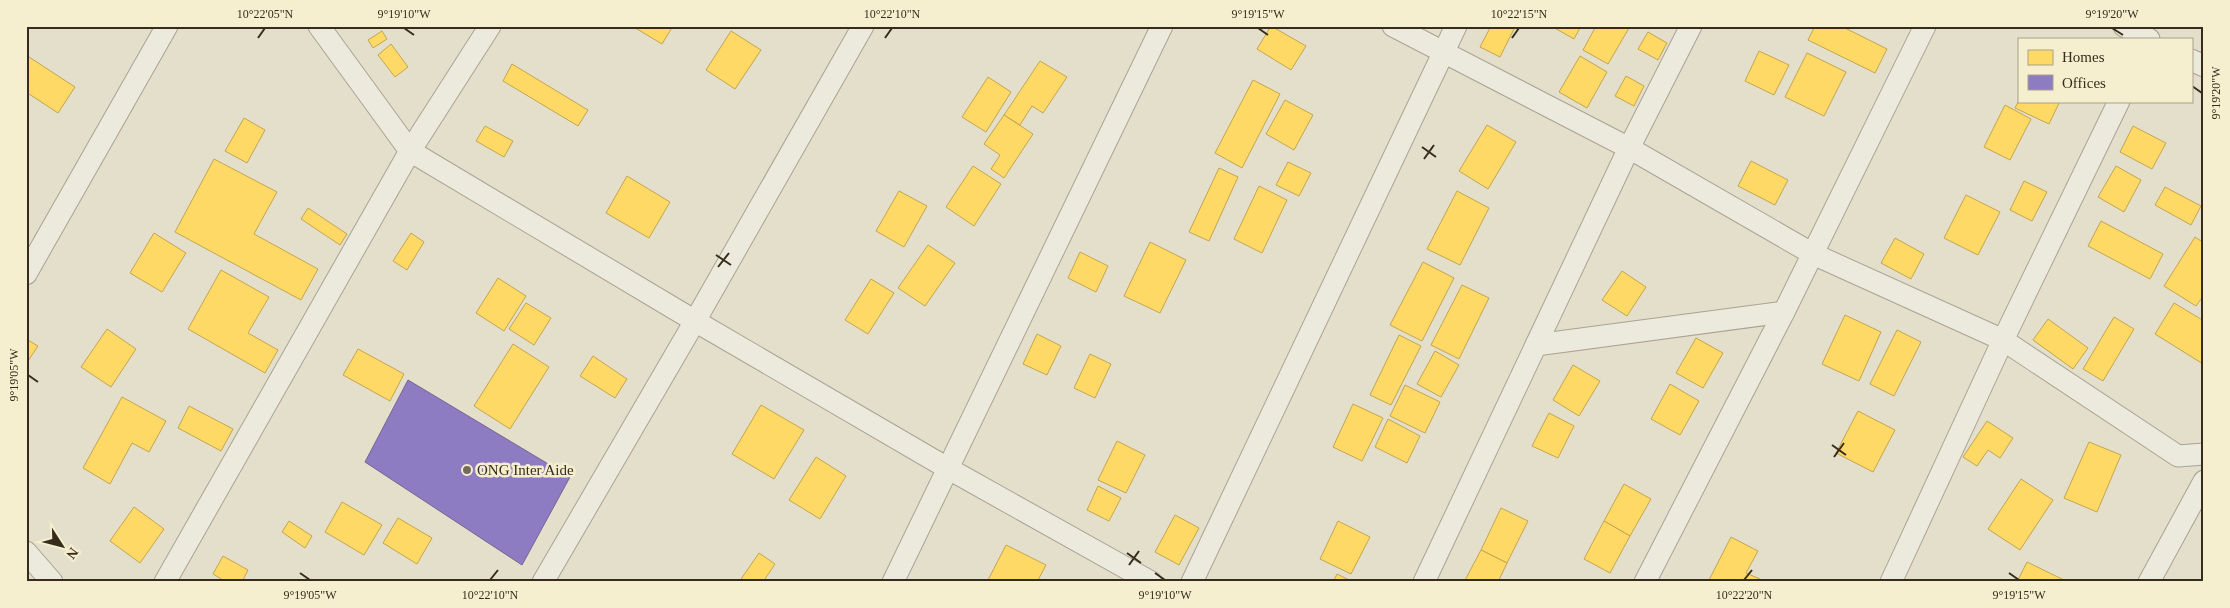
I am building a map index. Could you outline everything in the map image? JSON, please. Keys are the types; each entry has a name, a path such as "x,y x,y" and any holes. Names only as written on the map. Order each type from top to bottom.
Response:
{"street":[{"path":"26,274 167,26"},
{"path":"319,26 410,150 695,321 949,469 1151,582"},
{"path":"165,582 410,150 490,26"},
{"path":"543,582 695,321 863,26"},
{"path":"893,582 1162,26"},
{"path":"1393,26 1629,148 1813,254 2003,340 2178,456 2204,454"},
{"path":"1192,582 1456,26"},
{"path":"1424,582 1629,148 1691,26"},
{"path":"1645,582 1784,312 1925,26"},
{"path":"2124,26 2147,38"},
{"path":"2150,38 2156,26"},
{"path":"2192,60 2204,66"},
{"path":"1891,582 2003,340 2119,102"},
{"path":"1536,345 1784,312"},
{"path":"2149,582 2204,481"},
{"path":"26,552 52,582"}],"building: Homes":[{"path":"632,26 673,26 662,44"},
{"path":"1271,26 1306,46 1291,70 1257,49"},
{"path":"1491,26 1515,27 1500,57 1480,47"},
{"path":"1551,26 1581,26 1574,39"},
{"path":"1596,26 1626,26 1629,28 1608,64 1583,50"},
{"path":"1815,26 1841,26 1887,49 1875,73 1808,40"},
{"path":"382,31 387,39 373,48 368,40"},
{"path":"731,31 761,50 735,89 706,70"},
{"path":"1648,32 1667,43 1658,60 1638,49"},
{"path":"391,44 408,67 395,77 378,55"},
{"path":"1759,51 1789,65 1774,95 1745,81"},
{"path":"1807,53 1846,72 1824,116 1785,97"},
{"path":"26,55 75,87 58,113 26,92"},
{"path":"1580,56 1607,72 1587,108 1559,92"},
{"path":"1040,61 1067,77 1043,113 1032,106 1020,125 1004,115"},
{"path":"512,64 588,110 578,126 503,81"},
{"path":"1626,76 1644,86 1634,106 1615,96"},
{"path":"988,77 1011,92 986,132 962,117"},
{"path":"1253,80 1280,94 1242,168 1215,153"},
{"path":"1285,100 1313,115 1294,150 1266,134"},
{"path":"2018,102 2060,102 2049,124 2015,108"},
{"path":"2005,105 2031,119 2010,160 1984,147"},
{"path":"1004,115 1033,134 1004,178 991,169 1000,155 984,144"},
{"path":"244,118 265,130 247,163 225,151"},
{"path":"1487,125 1516,142 1488,189 1459,171"},
{"path":"485,126 513,141 504,157 476,141"},
{"path":"2133,126 2166,143 2152,169 2120,152"},
{"path":"214,159 277,192 254,234 318,269 301,300 175,232"},
{"path":"1751,161 1788,180 1775,205 1738,186"},
{"path":"1288,162 1311,173 1299,196 1276,185"},
{"path":"973,166 1001,184 974,226 946,207"},
{"path":"2116,166 2141,180 2124,212 2098,197"},
{"path":"1219,168 1238,177 1209,241 1189,232"},
{"path":"627,176 670,202 649,238 606,213"},
{"path":"2024,181 2047,192 2032,221 2010,210"},
{"path":"1259,186 1287,200 1262,253 1234,239"},
{"path":"2165,187 2201,206 2191,225 2155,205"},
{"path":"899,191 927,206 904,247 876,231"},
{"path":"1457,191 1489,208 1460,265 1427,249"},
{"path":"1966,195 2000,212 1978,255 1944,238"},
{"path":"308,208 347,234 340,245 301,219"},
{"path":"2101,221 2163,254 2150,279 2088,246"},
{"path":"154,233 186,253 162,292 130,273"},
{"path":"411,233 424,242 407,270 393,261"},
{"path":"2195,237 2204,243 2204,295 2196,306 2164,286"},
{"path":"1895,238 1924,254 1911,279 1881,263"},
{"path":"1150,242 1186,260 1160,313 1124,296"},
{"path":"928,245 955,263 925,306 898,288"},
{"path":"1080,252 1108,266 1096,292 1068,278"},
{"path":"1423,262 1454,278 1422,341 1390,325"},
{"path":"221,270 269,297 248,333 278,350 265,373 188,329"},
{"path":"1622,271 1646,287 1627,316 1602,300"},
{"path":"498,278 526,296 504,331 476,313"},
{"path":"871,279 894,293 868,334 845,320"},
{"path":"1462,285 1489,298 1459,359 1431,345"},
{"path":"526,303 551,318 534,345 509,329"},
{"path":"2174,303 2204,321 2203,364 2155,334"},
{"path":"1845,315 1881,332 1859,381 1822,364"},
{"path":"2114,317 2134,329 2103,381 2083,369"},
{"path":"2048,319 2088,348 2073,369 2033,340"},
{"path":"107,329 136,349 111,387 81,367"},
{"path":"1897,330 1921,342 1894,396 1870,384"},
{"path":"1037,334 1061,346 1047,375 1023,364"},
{"path":"1399,335 1421,346 1391,405 1370,395"},
{"path":"1696,338 1723,353 1703,388 1676,373"},
{"path":"26,339 38,346 28,361 26,360"},
{"path":"513,344 549,367 510,429 474,406"},
{"path":"358,349 404,374 390,401 343,375"},
{"path":"1435,351 1459,365 1441,397 1417,384"},
{"path":"1090,354 1111,364 1095,398 1074,388"},
{"path":"593,356 627,379 615,398 580,376"},
{"path":"1573,365 1600,381 1579,416 1553,400"},
{"path":"1670,384 1699,401 1680,435 1651,419"},
{"path":"1405,385 1440,402 1425,433 1390,416"},
{"path":"122,397 166,421 149,452 132,443 110,484 83,468"},
{"path":"1353,404 1383,418 1362,461 1333,447"},
{"path":"761,405 804,430 774,479 732,454"},
{"path":"189,406 233,429 221,451 178,428"},
{"path":"1858,411 1895,430 1873,472 1836,453"},
{"path":"1549,413 1574,426 1558,458 1532,446"},
{"path":"1388,419 1420,436 1407,463 1375,447"},
{"path":"1987,421 2013,438 2000,458 1988,450 1977,466 1963,457"},
{"path":"397,434 428,456 407,486 376,464"},
{"path":"1117,441 1145,455 1126,493 1098,480"},
{"path":"2089,442 2121,455 2097,512 2064,498"},
{"path":"816,457 846,476 820,519 789,500"},
{"path":"497,479 547,510 525,544 476,513"},
{"path":"2021,479 2053,500 2020,550 1988,529"},
{"path":"1624,484 1651,499 1630,536 1604,521"},
{"path":"1098,486 1121,498 1109,521 1087,510"},
{"path":"342,502 382,525 364,555 325,532"},
{"path":"134,507 164,529 140,563 110,541"},
{"path":"1501,508 1528,521 1507,563 1481,550"},
{"path":"1175,515 1199,528 1179,565 1155,552"},
{"path":"398,518 432,538 417,564 383,543"},
{"path":"289,521 312,536 305,548 282,532"},
{"path":"1338,521 1370,537 1351,574 1320,559"},
{"path":"1604,521 1630,536 1610,573 1584,559"},
{"path":"1731,537 1758,551 1746,573 1760,579 1758,582 1708,582"},
{"path":"1006,545 1046,565 1037,582 987,582"},
{"path":"1481,550 1507,563 1498,582 1464,582"},
{"path":"759,553 775,564 763,582 739,582"},
{"path":"223,556 248,570 242,582 226,582 213,574"},
{"path":"2027,562 2064,580 2063,582 2017,582"},
{"path":"1337,574 1353,582 1333,582"}],"building: Offices":[{"name":"ONG Inter Aide","path":"408,380 570,477 522,565 365,462"}],"place":[{"name":"ONG Inter Aide","path":"467,470"}]}
